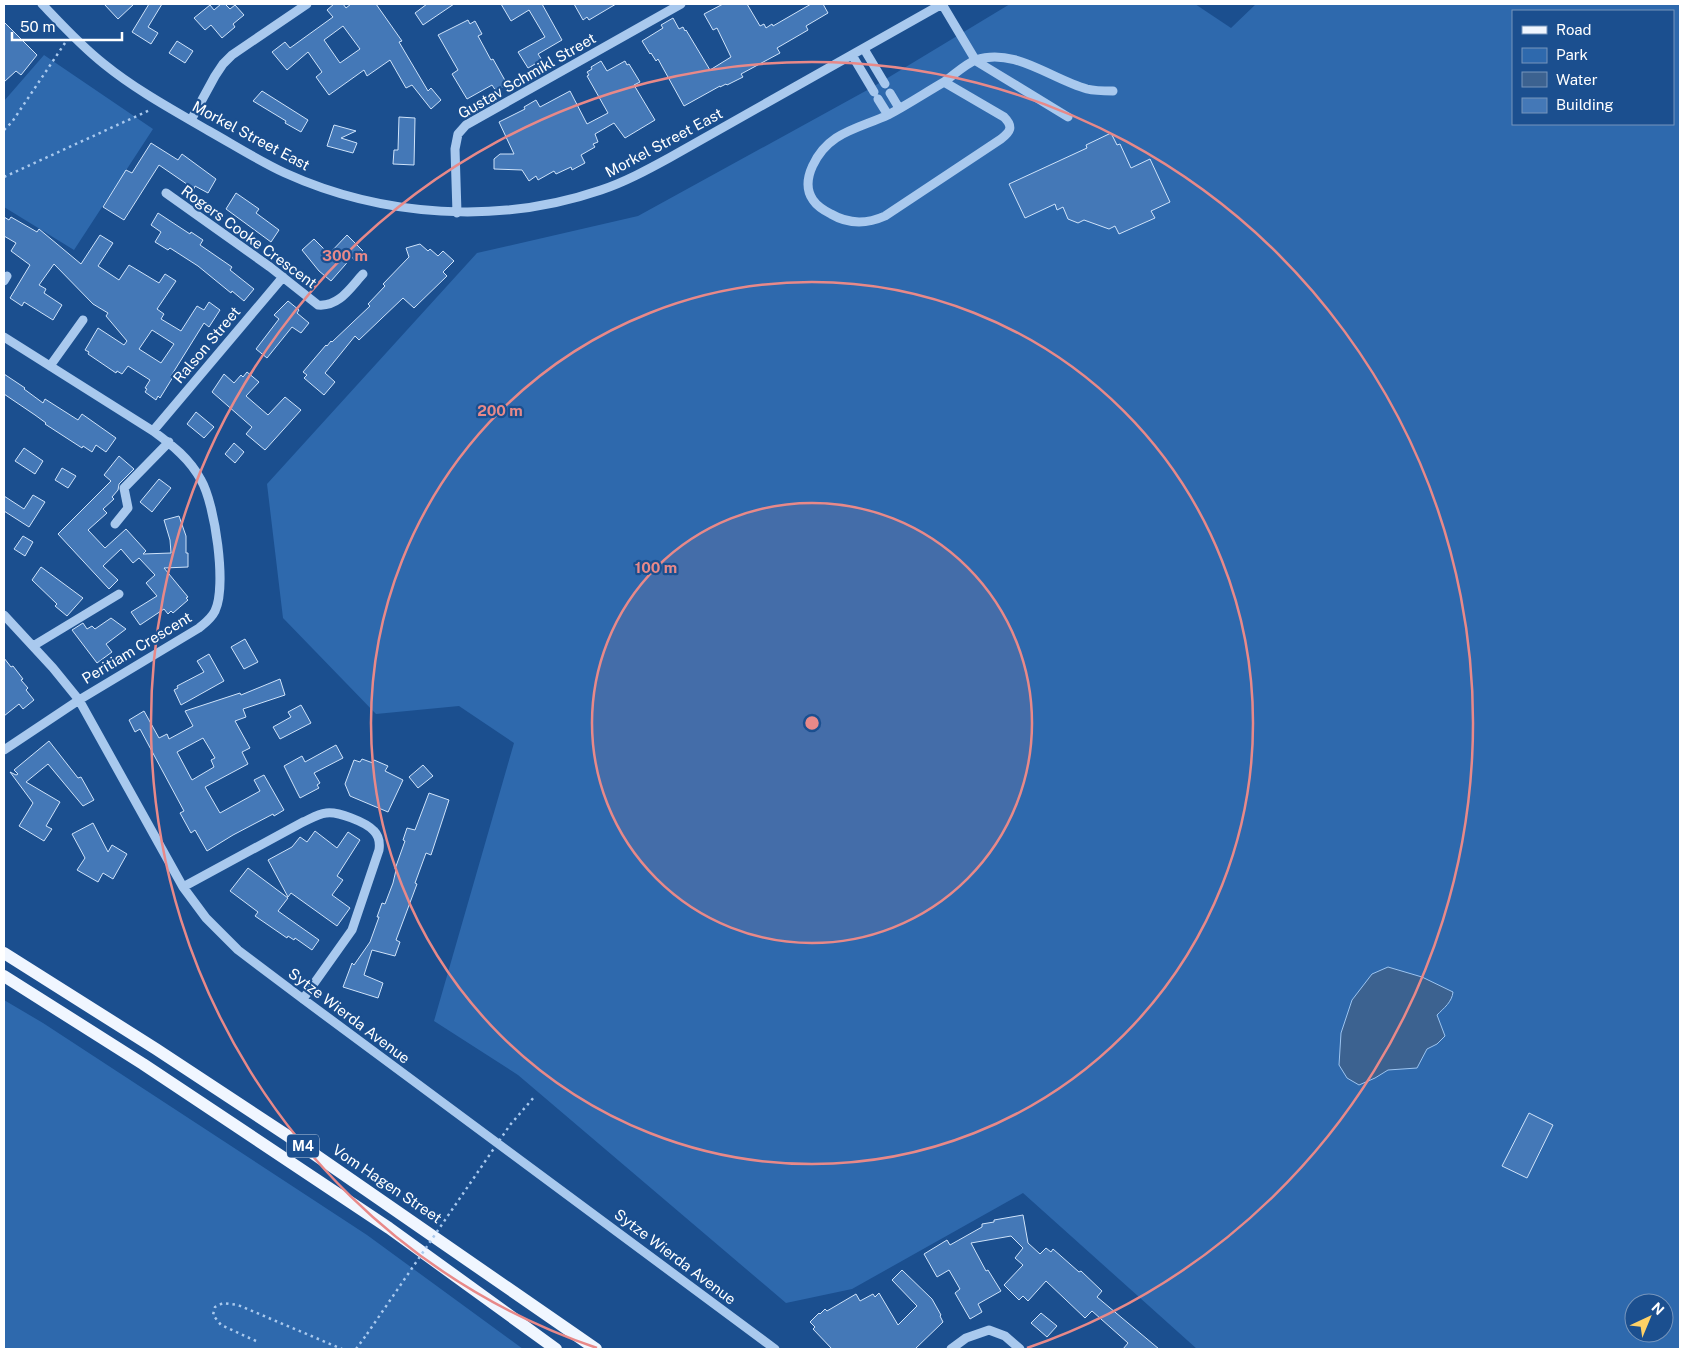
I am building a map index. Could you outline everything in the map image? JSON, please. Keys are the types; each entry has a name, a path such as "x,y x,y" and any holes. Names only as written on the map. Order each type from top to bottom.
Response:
{"main road":[{"name":"Vom Hagen Street","path":"4,953 156,1049 288,1136 596,1349"},
{"name":"M4","path":"4,976 143,1064 390,1228 556,1349"}],"street":[{"name":"Morkel Street East","path":"42,4 105,65 163,104 284,173 330,190 387,206 457,213 525,209 553,204 601,190 631,178 942,4"},
{"path":"191,120 214,76 223,64 232,55 307,4"},
{"name":"Gustav Schmikl Street","path":"457,213 455,149 458,134 466,125 680,4"},
{"path":"942,4 976,60 1068,118"},
{"path":"864,49 885,84"},
{"path":"852,55 888,115"},
{"path":"944,82 1004,117 1009,121 1010,130 1001,139 885,216 876,220 851,222 824,211 813,201 808,189 814,162 821,152 836,138 888,115 944,82 976,60 1009,58 1082,87 1101,91 1113,91"},
{"path":"890,93 900,108"},
{"name":"Rogers Cooke Crescent","path":"166,193 283,277 318,305 325,306 340,299 363,274"},
{"name":"Ralson Street","path":"153,431 283,277"},
{"path":"50,366 83,320"},
{"name":"Peritiam Crescent","path":"4,336 153,431 169,442 188,460 207,492 211,506 215,524 219,580 215,610 210,618 199,628 79,700 4,750"},
{"path":"115,524 128,508 124,488 169,442"},
{"path":"33,646 119,594"},
{"name":"Sytze Wierda Avenue","path":"4,615 79,700 183,887 206,918 221,934 238,950 303,999 775,1349"},
{"path":"183,887 319,815 326,813 341,814 372,829 378,836 379,850 352,930 303,999"},
{"path":"951,1349 966,1338 989,1330 1005,1336 1020,1349"}],"path":[{"path":"4,130 12,122 71,34"},
{"path":"4,177 163,104"},
{"path":"356,1349 510,1125 535,1096"},
{"path":"256,1340 220,1325 213,1315 215,1307 222,1303 238,1305 342,1349"}],"green space":[{"path":"1010,4 1195,4 1231,28 1256,4 1680,4 1680,1349 1197,1349 1023,1193 852,1289 786,1303 518,1075 434,1021 514,743 459,706 376,714 283,618 267,484 477,253 638,216 871,88"},
{"path":"44,55 153,129 74,250 4,207 4,101"},
{"path":"4,1000 43,1023 367,1235 523,1349 4,1349"}],"water":[{"path":"1388,967 1422,977 1453,992 1449,1002 1437,1015 1445,1036 1437,1044 1427,1049 1417,1068 1388,1070 1359,1085 1347,1078 1339,1065 1341,1033 1352,1000 1372,974"}],"building":[{"path":"104,4 134,4 118,19"},
{"path":"149,4 162,4 148,27 158,33 151,44 132,32"},
{"path":"221,4 225,4 230,9 235,5 244,15 233,24 235,27 222,38 211,25 205,30 194,18 210,5 214,10"},
{"path":"334,4 343,4 346,8 351,4 376,4 402,41 399,42 428,91 431,88 441,100 431,109 412,85 406,88 390,60 367,76 364,70 329,95 316,77 322,72 308,52 287,70 272,52 285,42 290,48 333,17 327,10","holes":["343,26 360,49 340,63 324,40"]},
{"path":"427,4 454,4 423,25 415,13"},
{"path":"501,4 542,4 562,40 538,54 542,60 528,68 518,52 545,37 529,10 511,21"},
{"path":"574,4 616,4 589,20 587,17 583,20"},
{"path":"723,4 747,4 760,26 764,24 766,28 772,24 773,26 811,4 823,4 828,13 806,26 808,30 777,48 780,53 741,74 743,77 727,85 720,86 684,106 658,59 656,61 642,41 663,28 661,25 673,18 679,29 683,27 686,30 710,70 731,57 717,28 713,30 704,14"},
{"path":"468,20 470,24 475,21 482,34 478,36 507,84 496,91 492,85 467,99 452,74 458,70 438,35"},
{"path":"4,22 37,55 21,75 16,71 4,82"},
{"path":"177,41 193,51 185,63 169,53"},
{"path":"601,61 607,71 625,61 627,65 629,64 640,82 634,85 655,120 625,138 614,123 595,134 598,142 593,144 595,147 581,155 585,163 572,170 571,167 556,174 554,171 538,180 536,176 529,181 522,170 494,169 494,159 500,154 514,154 499,122 525,109 524,107 536,100 540,107 570,91 587,124 608,113 587,76 589,75 587,72 592,69 591,67"},
{"path":"262,91 308,120 301,132 253,101"},
{"path":"399,117 415,118 414,165 393,164 394,150 398,150"},
{"path":"334,125 356,131 341,138 357,143 353,153 327,146"},
{"path":"1111,133 1117,145 1120,144 1131,168 1150,159 1170,202 1151,211 1155,218 1119,234 1115,226 1109,229 1084,220 1078,223 1068,219 1063,207 1057,210 1055,204 1025,218 1009,184 1087,148 1086,145"},
{"path":"151,143 178,160 182,154 216,179 208,193 195,186 194,189 159,165 124,220 103,207 126,170 132,173"},
{"path":"236,193 259,209 256,213 279,230 271,242 226,209"},
{"path":"158,213 190,234 191,232 203,240 200,245 232,267 230,270 254,289 244,301 232,291 231,293 198,266 170,248 168,250 155,242 161,232 151,225"},
{"path":"4,217 9,220 11,217 37,232 39,229 81,264 100,235 113,243 98,266 119,280 129,265 159,283 165,274 176,281 157,309 164,314 161,319 181,331 197,306 204,310 209,302 220,310 209,327 204,323 171,376 173,377 160,398 158,396 156,400 145,392 147,389 145,388 150,380 128,366 122,374 117,371 116,373 85,350 98,328 124,345 127,341 106,316 108,313 93,304 54,264 39,285 46,289 44,293 62,305 53,320 24,302 22,306 10,298 30,265 11,251 16,243 4,236","holes":["152,330 174,344 161,363 139,349"]},
{"path":"347,235 363,251 354,260 352,257 331,281 319,271 302,250 314,239 329,254"},
{"path":"420,244 438,256 443,251 454,261 443,272 447,276 414,308 403,298 359,340 355,336 325,373 335,382 324,395 304,378 307,375 303,372 326,345 332,342 370,306 368,304 385,286 383,284 409,257 406,248"},
{"path":"288,301 299,310 297,313 309,323 301,333 292,327 267,358 256,349 279,319 274,315"},
{"path":"247,372 259,382 246,396 268,415 285,397 301,410 265,450 246,434 252,427 212,392 224,374 234,383 241,375 243,377"},
{"path":"4,374 43,403 45,399 78,420 82,414 116,438 106,452 96,445 92,452 83,446 82,448 4,394"},
{"path":"196,412 214,427 204,438 187,424"},
{"path":"234,443 244,452 235,463 225,454"},
{"path":"24,448 43,461 35,474 15,461"},
{"path":"119,456 134,469 119,484 118,490 112,497 114,499 103,509 107,513 88,530 105,548 126,529 146,551 143,554 171,553 170,540 164,520 179,516 186,536 188,567 164,568 188,597 186,598 188,600 173,613 171,611 168,614 164,609 140,625 131,612 157,596 146,583 155,575 139,558 133,563 121,549 103,566 118,580 109,589 58,534 111,481 104,475"},
{"path":"62,468 76,476 68,488 55,480"},
{"path":"159,479 171,488 152,512 140,502"},
{"path":"33,495 45,502 29,527 4,511 4,496 24,509"},
{"path":"23,536 33,542 25,556 14,549"},
{"path":"41,567 83,598 67,616 55,606 57,604 32,580"},
{"path":"111,618 126,629 106,644 112,652 97,663 72,630 83,623 87,629 92,626 95,629"},
{"path":"245,639 258,662 244,669 231,647"},
{"path":"209,654 224,681 181,705 174,690 178,688 177,686 204,672 197,661"},
{"path":"4,658 23,679 21,680 28,688 26,690 34,700 23,709 19,704 4,716"},
{"path":"280,679 285,695 243,709 246,717 235,721 250,748 242,752 248,764 205,787 220,813 260,791 254,780 264,775 284,810 233,835 207,851 195,830 191,833 180,813 184,811 140,729 135,732 129,720 144,711 159,738 167,734 169,739 193,726 185,711 240,693 241,695","holes":["203,738 215,758 211,760 214,767 192,780 177,752"]},
{"path":"301,705 311,723 280,739 273,727 291,717 288,712"},
{"path":"49,741 78,778 81,777 94,800 83,806 48,764 26,782 60,802 46,826 52,829 44,841 19,826 33,803 10,772 18,774 14,770"},
{"path":"336,745 343,758 314,773 320,783 317,785 319,788 300,798 284,766 302,756 305,762"},
{"path":"362,759 373,763 374,760 388,766 385,771 403,780 388,812 350,796 345,784 354,760 360,762"},
{"path":"423,765 433,776 418,788 409,777"},
{"path":"429,793 449,800 431,855 426,853 415,883 417,884 396,940 400,942 395,956 372,950 364,975 383,983 378,998 343,987 352,963 354,965 370,942 382,903 385,904 393,883 395,869 405,841 403,840 407,828 415,830"},
{"path":"93,823 108,852 112,845 127,854 113,879 103,873 98,882 77,870 85,858 72,834"},
{"path":"315,831 337,848 348,832 360,840 337,876 343,880 332,895 350,908 337,926 291,893 288,897 268,860 292,847 300,837 307,842"},
{"path":"248,868 288,898 278,911 319,940 312,950 295,938 294,940 288,936 287,938 255,916 258,912 230,891"},
{"path":"1529,1113 1553,1125 1527,1178 1502,1166"},
{"path":"1023,1215 1028,1243 1040,1254 1046,1248 1051,1252 1053,1249 1079,1272 1081,1271 1102,1291 1097,1297 1159,1349 1123,1349 1128,1343 1092,1311 1085,1318 1046,1281 1028,1301 1023,1296 1019,1300 1004,1285 1023,1265 1015,1258 1023,1248 1011,1236 971,1243 986,1271 988,1270 1001,1291 978,1304 982,1312 970,1319 955,1293 960,1289 949,1270 937,1277 924,1254 947,1240 950,1245 982,1227 982,1224"},
{"path":"902,1270 932,1299 943,1322 915,1349 832,1349 813,1329 815,1327 810,1322 819,1313 825,1309 827,1311 856,1294 860,1301 873,1294 875,1297 879,1293 898,1325 917,1306 892,1280"},
{"path":"1041,1313 1057,1326 1047,1337 1031,1323"}]}
